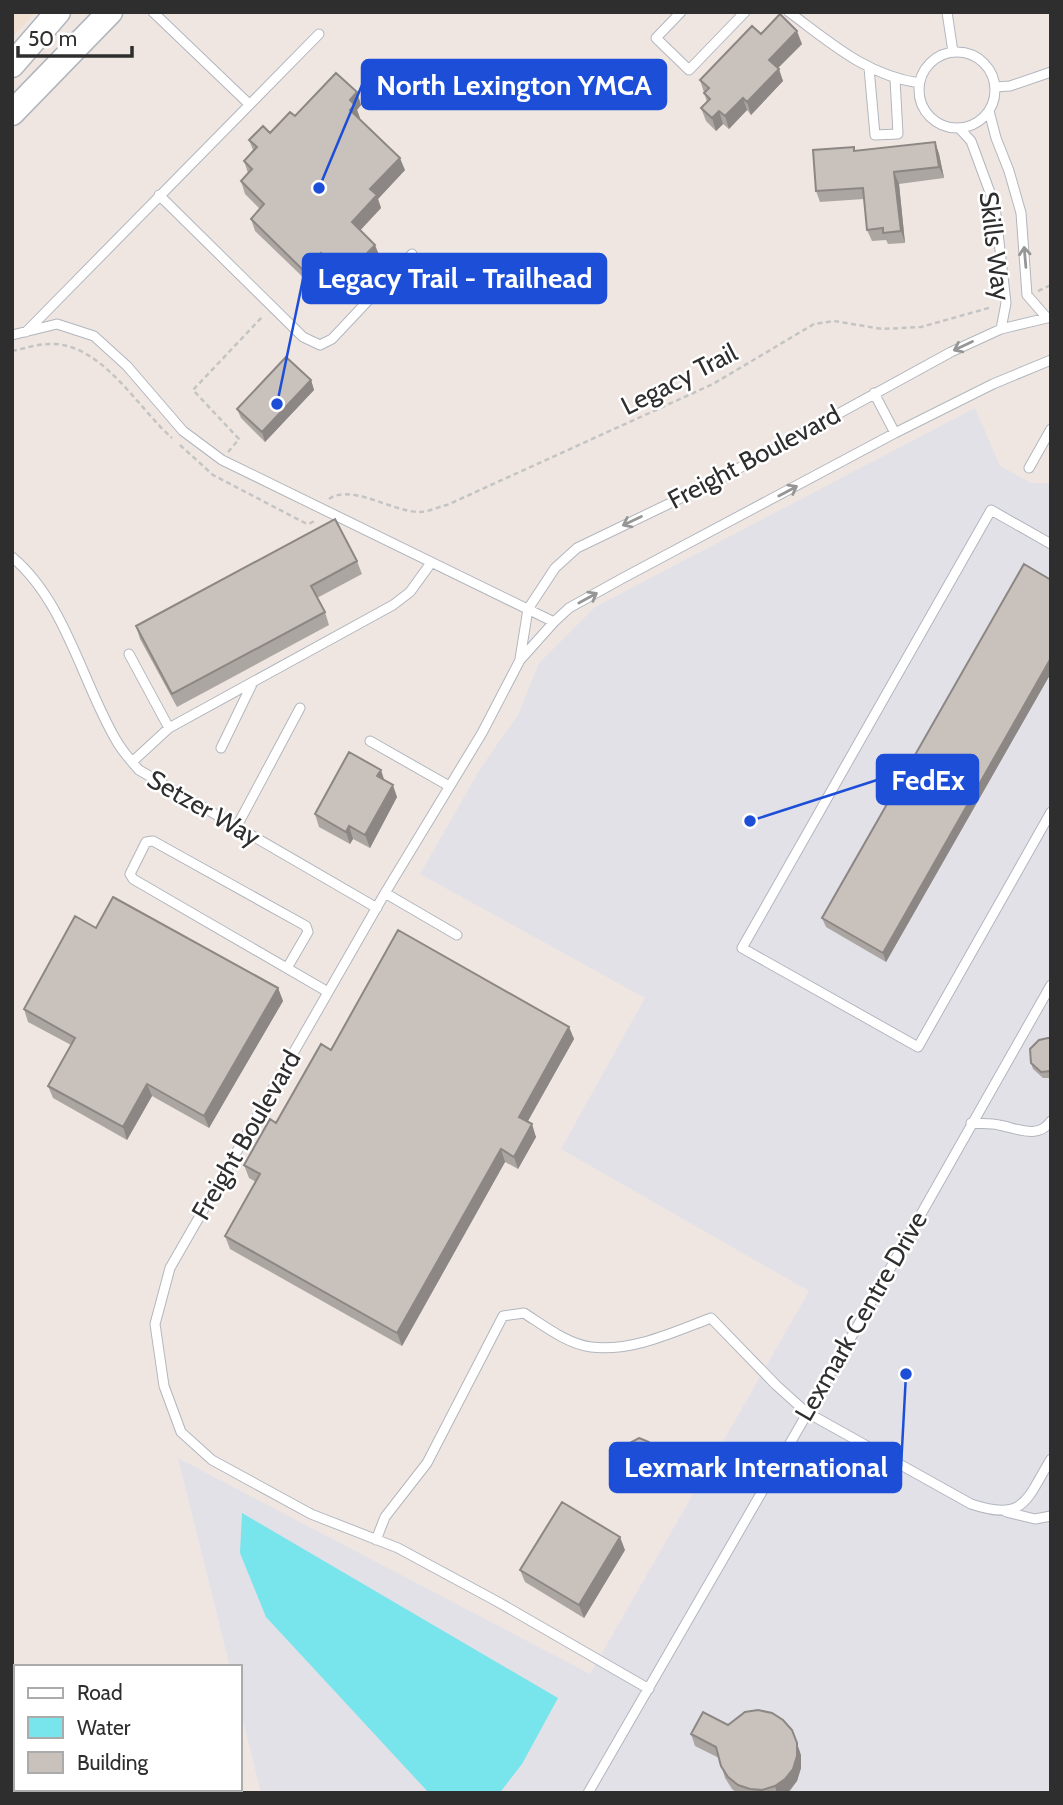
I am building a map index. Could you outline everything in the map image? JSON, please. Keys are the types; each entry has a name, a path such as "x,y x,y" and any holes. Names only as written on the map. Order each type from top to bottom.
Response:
{"main road":[{"path":"12,65 58,12"},
{"path":"12,113 110,12"}],"lane":[{"path":"153,12 249,104"},
{"path":"681,12 656,38 689,70 745,12"},
{"path":"789,12 869,68 895,79 919,83"},
{"path":"947,12 953,52"},
{"path":"26,332 319,34"},
{"path":"989,111 981,120 960,129 937,124 921,105 919,83 924,69 933,60 953,52 968,53 979,59 988,67 995,87 1010,86 1051,72"},
{"path":"869,68 875,135 898,134 895,79"},
{"name":"Skills Way","path":"995,87 994,101 989,111 1021,214 1027,295 1049,317"},
{"name":"Skills Way","path":"960,129 971,141 995,206 1006,303 1001,329"},
{"path":"159,195 303,337 320,345 332,339 412,254"},
{"name":"Freight Boulevard","path":"520,660 528,609 555,568 577,548 712,483 951,352 1001,329 1049,317"},
{"path":"12,335 57,324 94,336 127,366 183,431 222,460 554,622"},
{"name":"Freight Boulevard","path":"649,1689 398,1548 311,1514 212,1460 181,1432 164,1386 155,1324 170,1268 385,893 482,733 520,660 554,622 569,608 612,584 895,433 993,384 1051,360"},
{"path":"874,393 895,433"},
{"path":"1029,468 1051,429"},
{"path":"1051,544 991,510 743,948 918,1047 1051,812"},
{"name":"Setzer Way","path":"12,557 27,570 48,599 116,741 139,770 377,908"},
{"path":"132,762 169,728 393,605 410,592 431,563"},
{"path":"128,654 169,728"},
{"path":"221,748 254,680"},
{"path":"237,826 300,708"},
{"path":"370,741 449,786"},
{"path":"287,968 308,932 306,926 153,841 146,842 130,874 133,879 328,992"},
{"path":"385,893 457,935"},
{"name":"Lexmark Centre Drive","path":"587,1793 849,1341 1051,985"},
{"path":"971,1124 999,1125 1024,1133 1047,1127 1051,1121"},
{"path":"376,1541 386,1517 427,1464 503,1316 524,1312 559,1335 589,1347 623,1347 711,1318 806,1412 971,1503 1035,1519 1051,1516"},
{"path":"1001,1511 1014,1510 1024,1505 1051,1459"}],"path":[{"path":"1027,295 1051,285"},
{"name":"Legacy Trail","path":"327,500 336,494 349,493 394,508 421,512 447,505 713,384 814,324 834,321 882,329 921,327 1006,303"},
{"path":"213,475 239,439 193,390 272,307"}],"shaded area":[{"path":"12,12 36,12 12,37"},
{"path":"975,408 1000,466 1031,483 1049,483 1051,480 1051,1793 261,1793 242,1716 242,1665 230,1665 178,1458 590,1674 809,1291 561,1149 645,998 420,874 480,769 518,715 539,663 595,607"}],"water":[{"path":"242,1513 558,1698 522,1764 501,1791 429,1793 266,1617 240,1553"}],"building":[{"path":"780,14 797,31 769,60 779,69 747,102 743,98 725,116 719,111 712,118 701,108 710,99 704,93 709,88 700,80 752,26 761,34"},
{"path":"336,73 357,92 350,100 355,105 350,110 400,158 370,189 377,195 352,222 375,245 345,276 321,253 304,271 251,219 264,204 241,181 252,169 244,161 257,147 249,140 263,126 270,133 290,112 295,116"},
{"path":"935,142 939,167 894,172 901,231 883,233 883,228 867,230 863,188 816,191 813,150 854,147 854,151"},
{"path":"286,357 311,380 262,432 237,409"},
{"path":"335,519 357,561 311,586 325,612 172,694 136,626"},
{"path":"1024,564 1051,580 1051,658 883,953 822,918"},
{"path":"349,752 381,770 377,776 393,785 365,835 349,826 346,832 315,814"},
{"path":"113,897 278,988 204,1116 147,1084 123,1127 48,1086 75,1038 24,1009 75,916 96,928"},
{"path":"398,930 569,1027 519,1117 532,1124 514,1157 501,1149 397,1333 225,1236 260,1174 244,1165 270,1119 276,1123 321,1044 331,1050"},
{"path":"1051,1038 1051,1071 1041,1072 1031,1063 1030,1049 1039,1040"},
{"path":"639,1438 649,1442 654,1453 649,1463 640,1467 630,1463 626,1454 628,1444"},
{"path":"562,1502 620,1537 579,1605 520,1570"},
{"path":"758,1710 772,1713 783,1720 792,1730 797,1743 793,1769 775,1786 762,1790 738,1785 728,1777 721,1766 716,1747 691,1734 703,1712 728,1725 745,1712"}],"place":[{"name":"North Lexington YMCA","path":"319,188"},
{"name":"Legacy Trail - Trailhead","path":"277,404"},
{"name":"FedEx","path":"750,821"},
{"name":"Lexmark International","path":"906,1374"}]}
